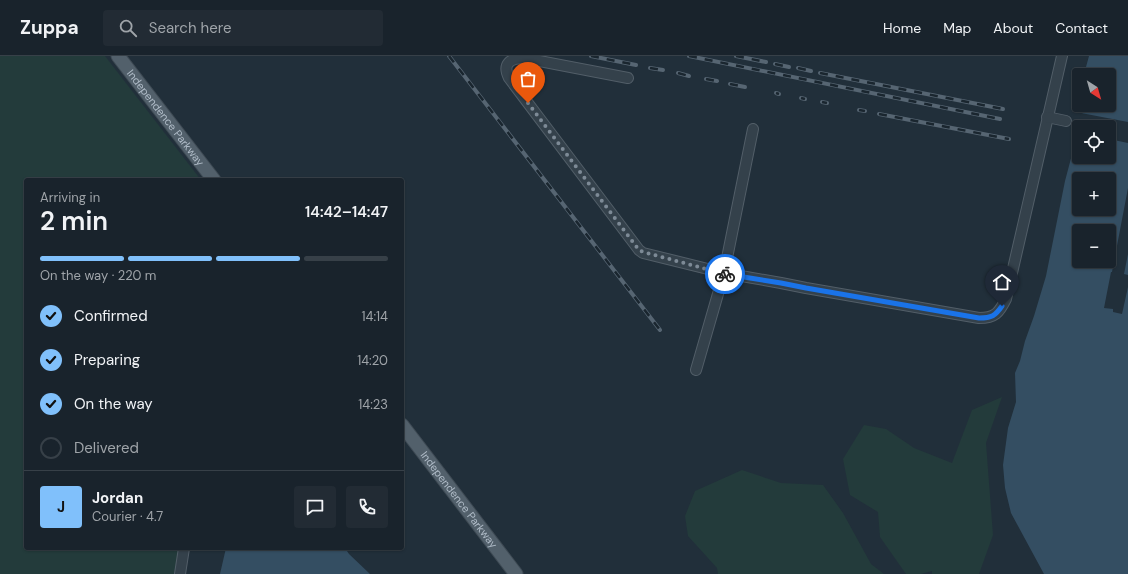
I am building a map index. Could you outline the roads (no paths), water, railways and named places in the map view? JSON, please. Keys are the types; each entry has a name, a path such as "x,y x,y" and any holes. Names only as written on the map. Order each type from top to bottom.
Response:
{"main road":[{"name":"Independence Parkway","path":"118,56 212,178"},
{"name":"Independence Parkway","path":"404,428 516,574"}],"street":[{"path":"628,78 524,58 512,60 508,63 506,68 506,73 509,78 639,250 724,274 979,318 988,318 994,316 1006,299 1062,56"},
{"path":"1048,117 1066,121"},
{"path":"696,370 724,274 753,130"},
{"path":"180,574 184,550"}],"water":[{"path":"1089,56 1128,56 1128,574 1044,574 1011,513 1005,488 1003,465 1008,428 1016,402 1015,373 1046,276 1065,181 1072,154 1072,164 1116,164 1116,120 1081,120 1083,112 1116,112 1116,68 1086,68"},
{"path":"226,550 346,550 370,574 220,574"}],"railway":[{"path":"449,56 660,330"},
{"path":"591,56 636,65"},
{"path":"689,56 1000,119"},
{"path":"736,56 766,62"},
{"path":"775,64 789,67"},
{"path":"650,68 663,70"},
{"path":"798,68 811,71"},
{"path":"678,73 689,76"},
{"path":"820,73 1003,109"},
{"path":"706,79 717,81"},
{"path":"730,84 745,87"},
{"path":"801,98 805,99"},
{"path":"822,102 827,103"},
{"path":"859,110 865,111"},
{"path":"879,114 1009,139"}]}
